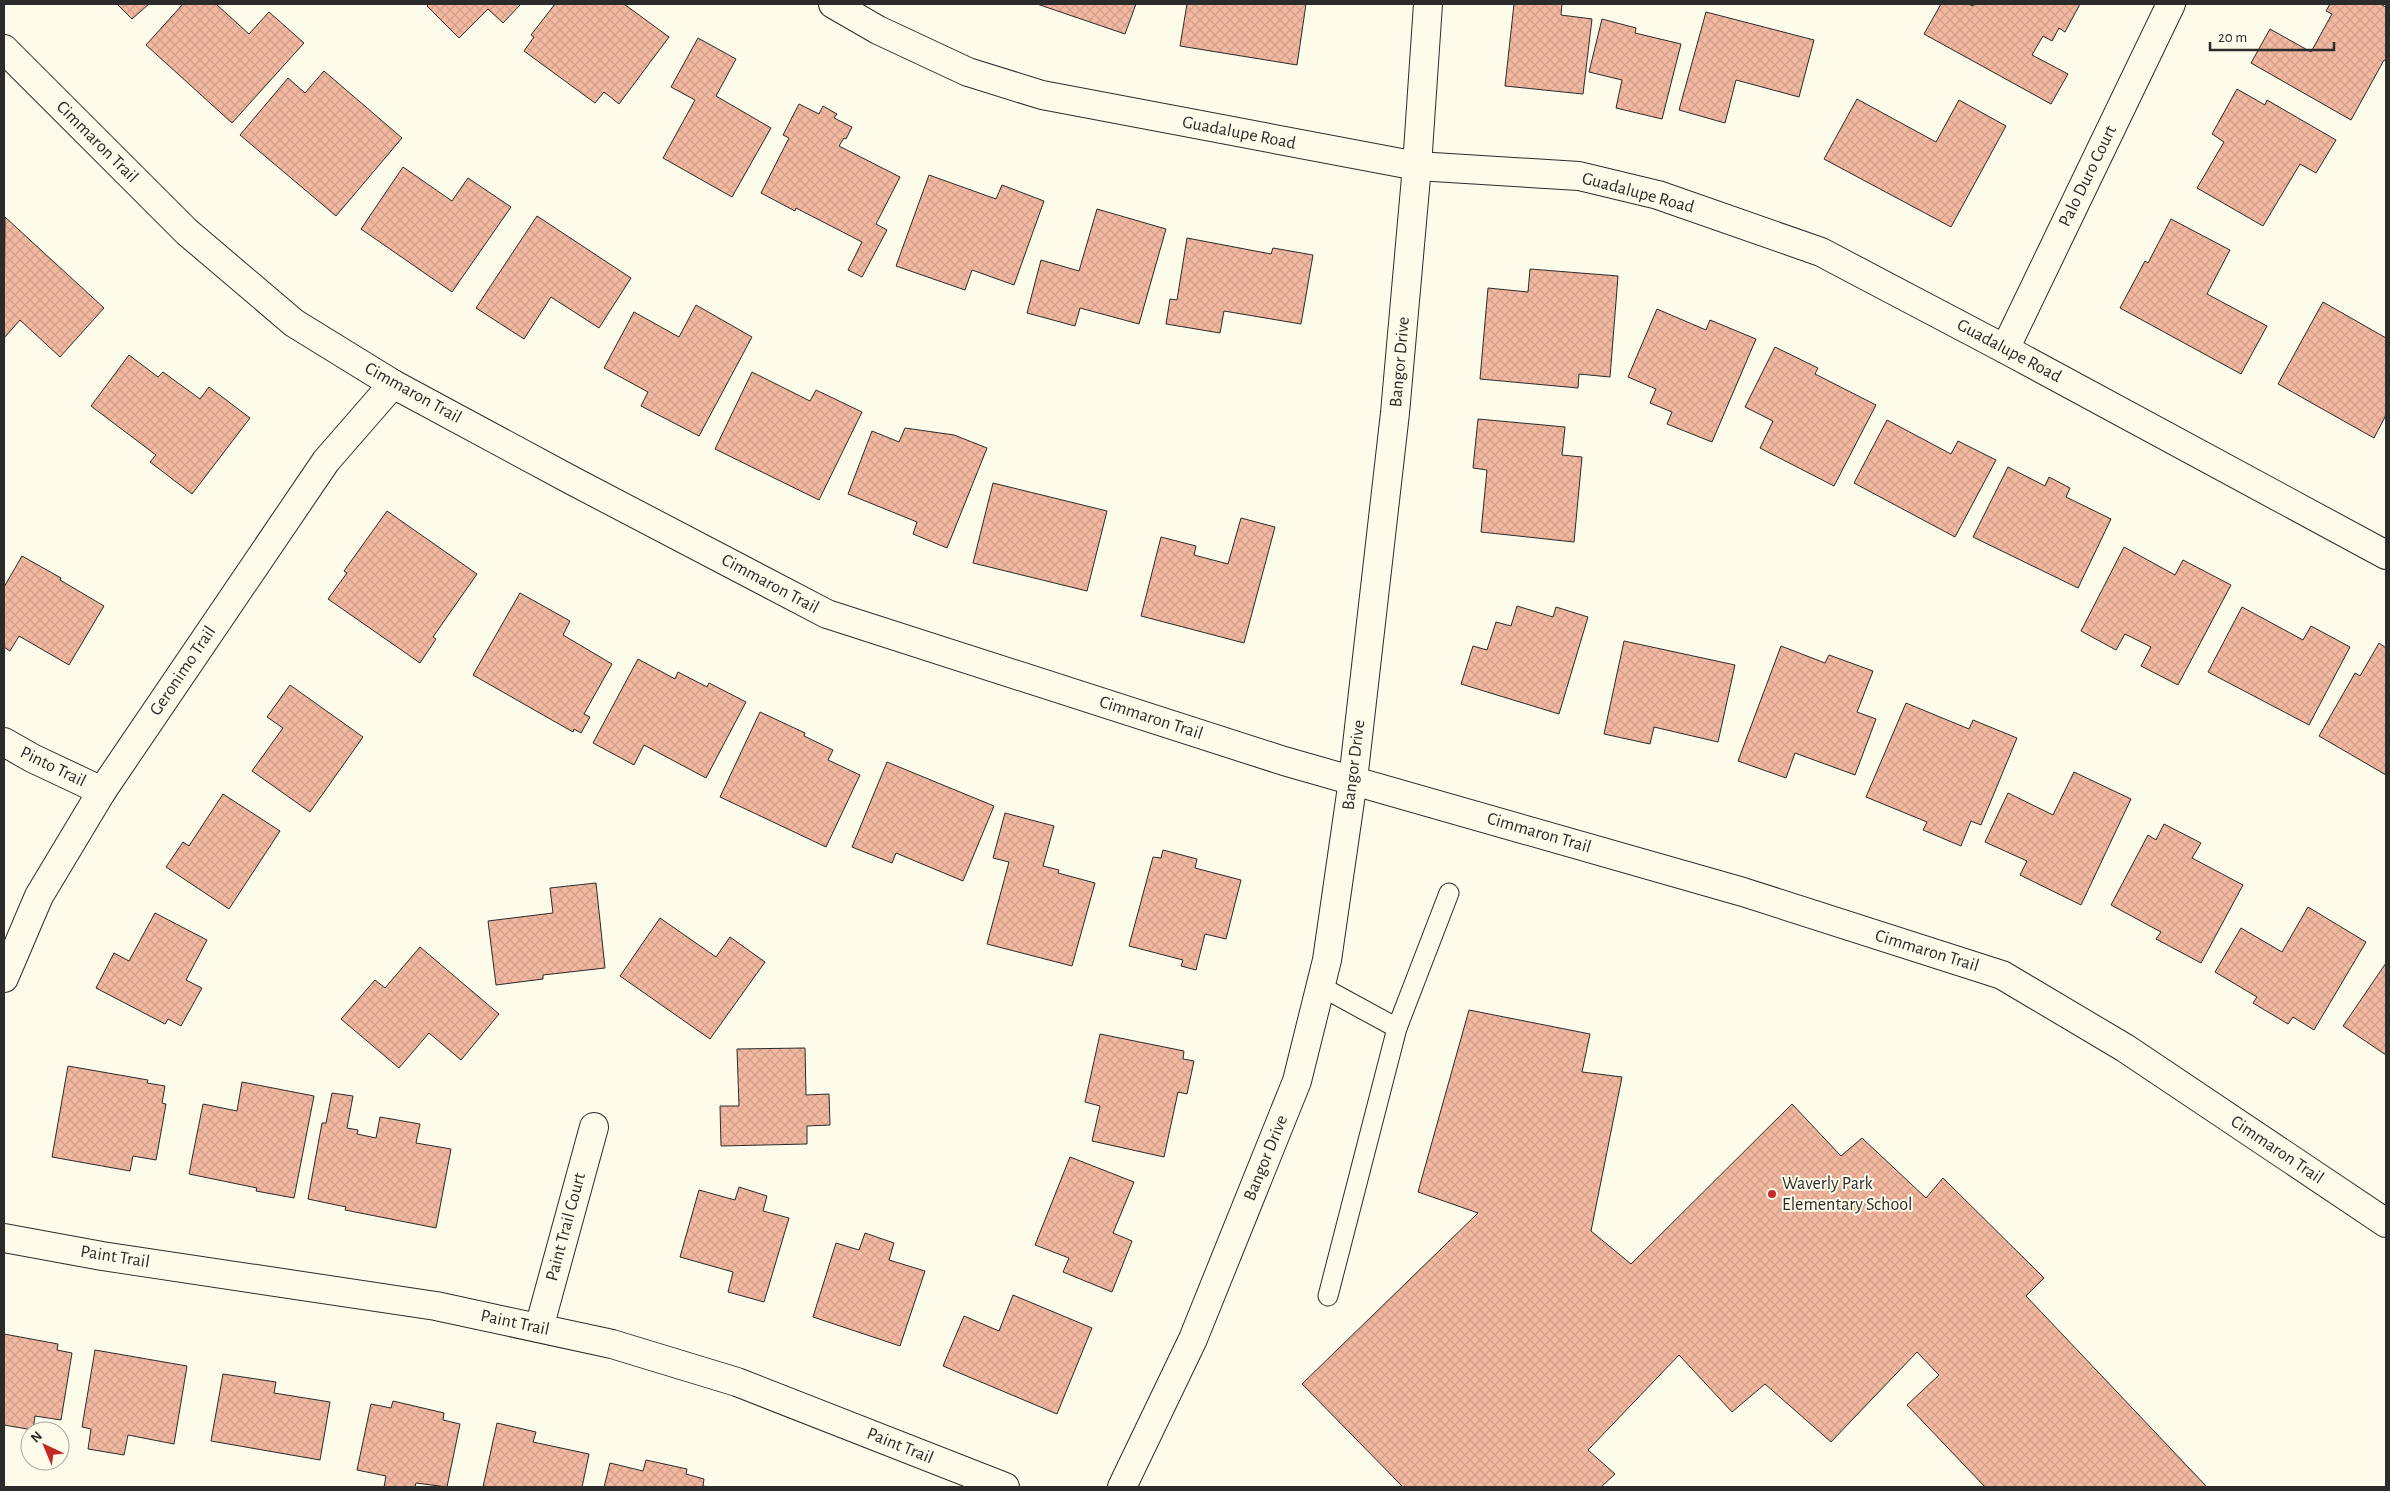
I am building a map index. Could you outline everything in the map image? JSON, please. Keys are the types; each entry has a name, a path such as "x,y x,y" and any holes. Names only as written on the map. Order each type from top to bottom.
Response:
{"street":[{"name":"Guadalupe Road","path":"833,4 878,30 968,72 1042,95 1417,166 1579,176 1658,195 1821,252 2386,555"},
{"name":"Bangor Drive","path":"1122,1487 1193,1339 1297,1081 1327,960 1353,780 1395,413 1417,166 1428,4"},
{"name":"Palo Duro Court","path":"2005,349 2171,4"},
{"name":"Cimmaron Trail","path":"4,50 188,232 294,323 393,384 827,614 1284,762 1743,892 2002,975 2125,1048 2386,1223"},
{"name":"Geronimo Trail","path":"4,978 39,896 102,791 326,461 393,384"},
{"name":"Pinto Trail","path":"4,742 32,758 102,791"},
{"name":"Paint Trail Court","path":"539,1328 594,1127"},
{"name":"Paint Trail","path":"4,1238 102,1256 436,1306 612,1344 737,1382 1005,1487"}],"lane":[{"path":"1328,1296 1397,1028 1449,893"},
{"path":"1320,986 1397,1028"}],"building":[{"path":"117,4 149,4 132,19"},
{"path":"183,4 216,4 249,34 269,12 304,43 232,123 146,45"},
{"path":"429,4 521,4 503,23 488,9 459,38 427,6"},
{"path":"555,4 624,4 669,37 619,104 604,92 595,103 524,51 534,37 531,35"},
{"path":"1037,4 1136,4 1125,34"},
{"path":"1187,4 1306,4 1297,65 1180,46"},
{"path":"1514,4 1562,4 1561,15 1592,19 1583,94 1505,86"},
{"path":"1941,4 1968,4 1973,6 1974,4 2080,4 2065,32 2059,28 2052,41 2043,36 2032,55 2068,74 2051,104 1924,34"},
{"path":"2330,4 2380,4 2386,7 2386,61 2384,60 2351,120 2251,63 2270,29 2311,52 2332,14 2326,11"},
{"path":"1706,12 1814,40 1799,97 1736,80 1725,123 1679,110"},
{"path":"1602,19 1636,28 1635,33 1681,44 1662,119 1616,108 1622,80 1589,72"},
{"path":"698,38 736,59 716,96 771,128 732,197 663,158 695,100 671,87"},
{"path":"324,71 402,138 336,216 240,135 288,78 305,93"},
{"path":"2237,89 2265,105 2267,100 2336,140 2316,173 2300,164 2263,226 2197,188 2224,142 2212,134"},
{"path":"1857,99 1936,142 1959,100 2006,126 1951,227 1824,159"},
{"path":"799,104 819,114 823,106 837,114 834,118 852,127 846,139 844,138 839,146 900,177 876,224 887,230 862,277 848,270 862,242 796,208 795,211 761,193 789,138 783,135"},
{"path":"403,167 452,201 468,178 511,207 452,292 361,229"},
{"path":"929,175 996,199 1002,185 1044,201 1014,285 972,270 965,290 896,266"},
{"path":"1097,209 1166,229 1139,324 1080,308 1075,326 1027,313 1041,260 1079,271"},
{"path":"537,216 631,278 599,328 551,297 524,339 476,308"},
{"path":"5,217 104,308 60,357 20,320 4,336"},
{"path":"2171,219 2230,250 2207,294 2267,326 2241,374 2120,308 2145,261 2148,263"},
{"path":"1187,238 1271,254 1273,248 1313,255 1301,324 1224,311 1220,333 1166,324 1170,299 1177,300"},
{"path":"1530,269 1618,276 1610,377 1579,374 1578,388 1480,379 1488,288 1528,292"},
{"path":"2323,302 2386,338 2386,415 2374,438 2278,384"},
{"path":"696,305 752,337 699,436 641,406 648,392 604,368 634,312 679,337"},
{"path":"1657,309 1706,330 1710,320 1756,339 1712,442 1667,424 1672,412 1650,403 1656,389 1628,377"},
{"path":"1775,347 1818,368 1815,374 1876,405 1834,486 1760,448 1773,421 1745,407"},
{"path":"129,355 158,377 163,372 200,399 209,387 250,418 192,494 150,462 156,455 91,406"},
{"path":"752,372 810,401 816,390 862,412 819,500 715,449"},
{"path":"1478,419 1565,427 1562,455 1582,457 1574,542 1481,532 1487,470 1473,468"},
{"path":"1887,420 1951,454 1958,441 1996,460 1955,537 1854,483"},
{"path":"905,428 954,435 987,448 947,548 913,534 917,522 848,494 872,431 899,442"},
{"path":"2008,467 2045,486 2049,477 2070,488 2066,497 2111,519 2078,588 1973,537"},
{"path":"993,483 1107,511 1087,591 973,563"},
{"path":"387,511 477,574 433,637 436,639 420,663 328,599 347,573 344,571"},
{"path":"1241,518 1275,527 1244,643 1141,616 1161,537 1196,546 1194,555 1228,564"},
{"path":"2124,547 2175,575 2183,560 2231,585 2178,685 2141,666 2151,647 2125,634 2116,650 2081,631"},
{"path":"22,556 61,578 60,580 104,606 69,665 19,636 10,651 4,647 4,587"},
{"path":"520,593 570,621 563,635 612,664 584,714 590,717 581,733 574,729 573,732 473,675"},
{"path":"1517,606 1553,617 1556,607 1588,617 1559,714 1461,684 1473,646 1487,650 1496,622 1511,626"},
{"path":"2242,607 2303,640 2311,626 2350,647 2309,725 2208,672"},
{"path":"1624,641 1735,665 1718,742 1654,727 1650,744 1604,734"},
{"path":"2379,643 2386,648 2386,775 2319,736 2355,673 2360,676"},
{"path":"1781,646 1825,663 1829,655 1873,671 1857,712 1876,719 1855,775 1795,753 1786,778 1738,761"},
{"path":"638,659 675,679 678,672 707,687 709,683 746,702 706,778 644,745 634,765 593,743"},
{"path":"290,685 363,737 310,812 252,771 283,728 267,717"},
{"path":"1906,703 1969,729 1973,720 2017,738 1981,825 1971,821 1961,846 1923,830 1927,822 1866,797"},
{"path":"760,712 805,733 804,736 833,750 828,760 860,775 826,847 720,797"},
{"path":"887,762 994,806 963,881 896,853 892,863 852,847"},
{"path":"2074,772 2131,799 2081,905 2020,875 2027,861 1985,842 2008,793 2053,815"},
{"path":"223,794 280,831 229,909 166,867 183,842 189,846"},
{"path":"1005,813 1054,826 1043,866 1059,870 1058,873 1095,883 1072,966 987,944 1009,862 993,858"},
{"path":"2164,824 2201,843 2192,858 2243,885 2201,963 2156,939 2161,932 2111,905 2148,835 2156,840"},
{"path":"1163,850 1197,859 1195,868 1241,880 1226,939 1205,934 1196,970 1181,966 1183,960 1129,946 1153,857 1161,858"},
{"path":"596,883 605,968 543,975 543,979 496,985 488,921 553,913 550,888"},
{"path":"2308,907 2366,942 2314,1030 2293,1017 2288,1024 2253,1003 2257,997 2215,972 2241,928 2282,952"},
{"path":"155,913 207,940 186,980 202,988 181,1026 168,1019 165,1024 96,988 114,953 129,961"},
{"path":"660,918 716,957 730,937 765,962 710,1039 620,976"},
{"path":"420,947 499,1014 461,1060 429,1033 399,1068 341,1019 375,980 385,988"},
{"path":"2386,963 2386,1055 2343,1026"},
{"path":"1469,1010 1590,1034 1582,1072 1622,1077 1591,1231 1631,1264 1792,1104 1841,1156 1862,1138 1926,1198 1943,1178 2044,1278 2026,1296 2207,1487 1985,1487 1907,1405 1939,1375 1917,1352 1831,1442 1765,1384 1732,1412 1679,1355 1588,1450 1615,1474 1601,1487 1403,1487 1302,1384 1478,1213 1418,1192"},
{"path":"1100,1034 1184,1051 1183,1059 1194,1061 1187,1094 1178,1092 1164,1157 1092,1141 1100,1106 1085,1102"},
{"path":"805,1048 806,1095 829,1094 830,1125 807,1126 807,1144 721,1146 720,1106 739,1106 737,1049"},
{"path":"68,1066 148,1080 147,1083 165,1086 162,1103 166,1104 156,1160 133,1156 130,1171 52,1157"},
{"path":"242,1082 314,1096 294,1198 256,1191 257,1188 189,1174 203,1104 237,1111"},
{"path":"332,1093 353,1096 347,1128 358,1130 357,1134 376,1138 380,1117 420,1124 416,1143 451,1149 436,1228 345,1210 346,1207 308,1199 322,1123 326,1123"},
{"path":"1070,1157 1134,1182 1113,1233 1132,1241 1112,1292 1063,1272 1069,1258 1035,1245"},
{"path":"739,1187 767,1196 763,1211 789,1218 764,1302 728,1292 733,1272 680,1257 699,1190 735,1200"},
{"path":"865,1233 894,1243 889,1260 925,1271 900,1346 813,1317 836,1243 859,1250"},
{"path":"1013,1295 1092,1328 1057,1414 943,1366 964,1316 999,1331"},
{"path":"4,1334 58,1344 57,1350 72,1353 61,1420 35,1416 34,1421 20,1421 20,1428 4,1425"},
{"path":"95,1350 187,1366 174,1444 128,1435 124,1455 88,1449 91,1429 82,1427"},
{"path":"223,1374 276,1382 274,1393 330,1402 320,1460 211,1441"},
{"path":"393,1401 444,1413 443,1420 460,1424 447,1487 416,1483 415,1487 384,1487 386,1476 357,1470 371,1404 391,1408"},
{"path":"497,1423 536,1432 533,1442 589,1454 582,1487 483,1487"},
{"path":"646,1460 687,1469 686,1474 704,1479 703,1486 709,1487 604,1487 610,1463 643,1471"}],"place":[{"name":"Waverly Park Elementary School","path":"1772,1194"}]}
